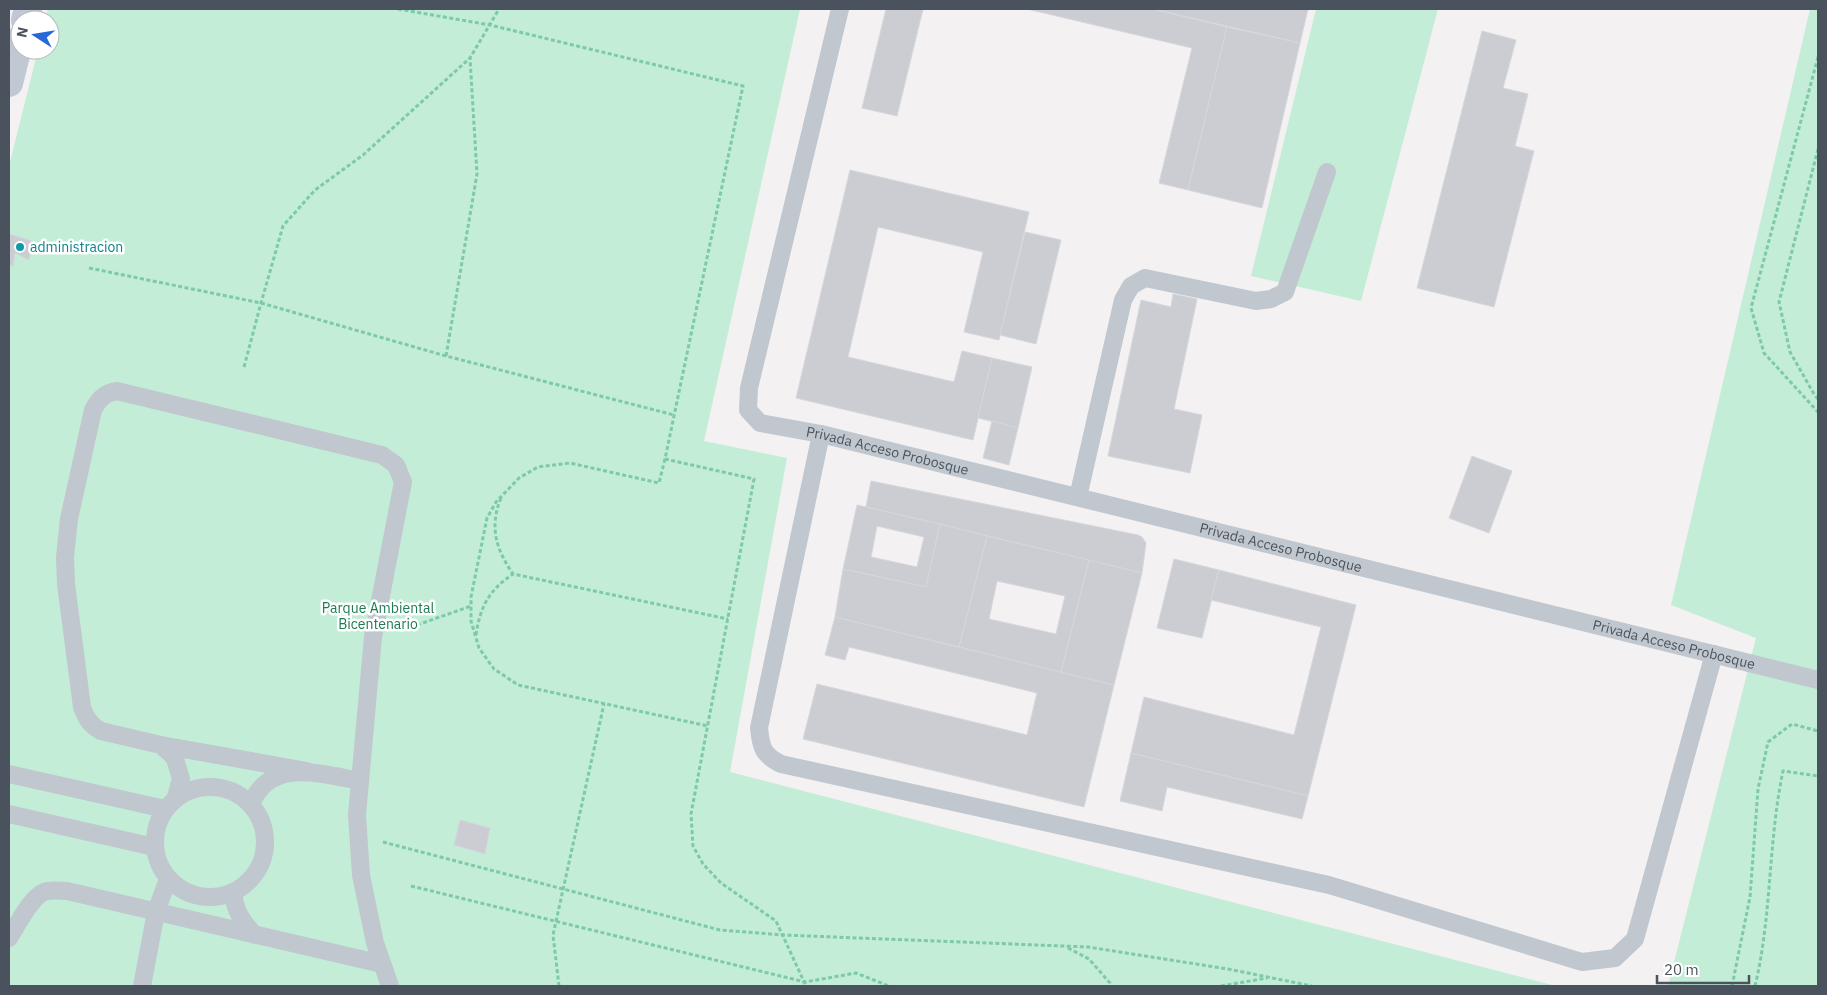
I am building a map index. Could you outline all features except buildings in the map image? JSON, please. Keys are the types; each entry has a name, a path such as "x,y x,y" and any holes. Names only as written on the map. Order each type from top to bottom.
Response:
{"main road":[{"path":"9,83 15,60"}],"lane":[{"name":"Privada Acceso Probosque","path":"840,9 749,388 748,410 760,422 821,434 1818,680"},
{"path":"1078,497 1123,300 1130,286 1145,278 1256,301 1271,299 1285,292 1327,172"},
{"path":"360,781 162,746 100,731 86,718 82,706 72,635 65,557 69,519 93,410 99,399 108,392 117,391 382,455 396,465 403,482 372,637 360,781 357,816 361,875 375,943 390,986"},
{"path":"821,434 759,728 761,746 769,758 781,764 1329,885 1582,962 1615,958 1635,940 1714,654"},
{"path":"162,746 171,754 179,768 181,779 171,803"},
{"path":"251,805 255,795 263,786 276,777 291,772 307,771"},
{"path":"9,774 171,803"},
{"path":"212,786 231,790 247,800 251,805 259,815 265,833 264,852 258,869 247,883 232,893 215,898 198,896 182,890 168,879 158,864 154,847 155,829 163,811 171,803 193,788 212,786"},
{"path":"9,814 154,847"},
{"path":"142,986 156,912 168,879"},
{"path":"9,938 36,897 45,891 67,891 382,964"},
{"path":"232,893 236,910 242,922 255,935"}],"path":[{"path":"398,9 490,25 743,86 659,483 570,463 538,467 519,478 496,502 487,518 471,597 471,621 479,648 494,669 518,685 708,726"},
{"path":"244,367 284,226 315,190 363,155 470,58 499,9"},
{"path":"1818,57 1751,308 1764,353 1818,412"},
{"path":"446,356 477,174 470,58"},
{"path":"1818,149 1779,302 1790,352 1818,399"},
{"path":"89,268 261,303 446,356 674,415"},
{"path":"665,459 754,479 691,814 693,846 703,864 721,883 776,920 805,984"},
{"path":"502,495 494,525 496,541 504,560 513,574 728,619"},
{"path":"476,636 479,617 488,599 498,584 513,574"},
{"path":"418,625 471,606"},
{"path":"559,986 553,935 604,704"},
{"path":"1732,986 1750,897 1758,789 1768,742 1792,724 1818,731"},
{"path":"1755,986 1762,960 1777,800 1783,772 1818,776"},
{"path":"358,836 720,930 782,935 1088,947 1228,969 1312,986"},
{"path":"411,886 805,984 856,973 889,986"},
{"path":"1067,947 1089,958 1111,986"},
{"path":"1221,986 1270,978"}],"green space":[{"name":"Parque Ambiental Bicentenario","path":"800,9 704,441 787,458 730,772 1556,986 9,986 9,166 36,60 60,60 60,10 48,10"},
{"path":"1316,9 1438,9 1361,301 1251,276"},
{"path":"1810,9 1818,9 1818,986 1668,986 1756,638 1671,605"}],"place":[{"name":"administracion","path":"20,247"}]}
